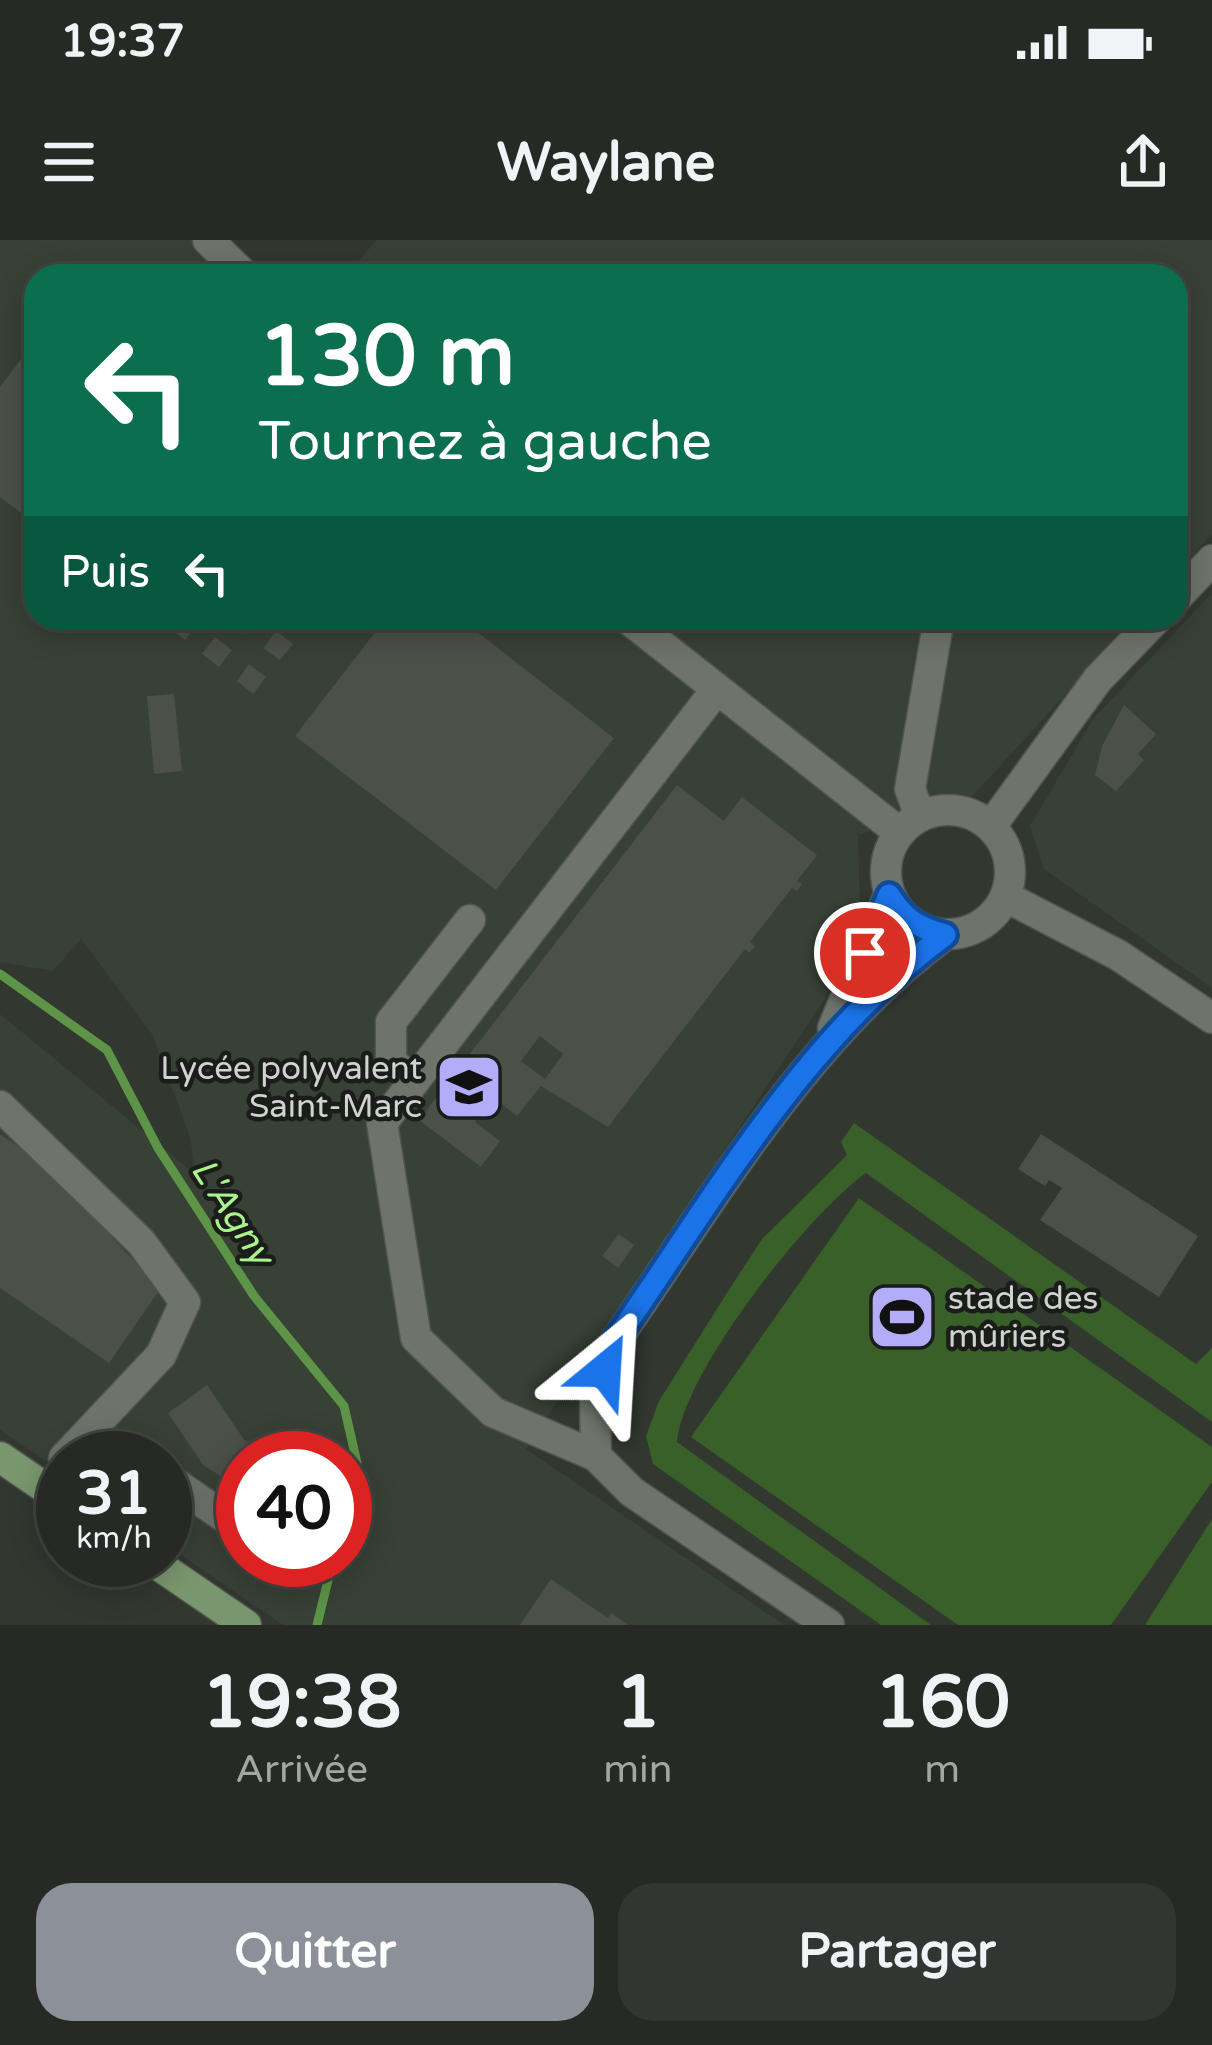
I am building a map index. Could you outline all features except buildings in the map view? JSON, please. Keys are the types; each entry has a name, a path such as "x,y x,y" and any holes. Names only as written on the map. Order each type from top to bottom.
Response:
{"main road":[{"path":"0,1457 36,1481"},
{"path":"190,1587 246,1625"}],"street":[{"path":"208,240 233,264"},
{"path":"1188,585 1212,560"},
{"path":"642,630 717,689 909,824"},
{"path":"909,824 910,789 937,630"},
{"path":"992,826 1098,679 1145,630"},
{"path":"717,689 382,1123 416,1338 494,1412 596,1456 632,1492 829,1625"},
{"path":"826,1043 889,895 888,851 909,824 944,809 970,813 992,826 1010,860 1006,897 991,918 970,931 945,935 922,929 902,915 889,895"},
{"path":"1006,897 1118,955 1212,1018"},
{"path":"414,1082 391,1061 391,1022 470,920"},
{"path":"596,1456 595,1397 614,1342 826,1043 895,972 945,935"},
{"path":"0,1106 141,1242 185,1301 161,1355 98,1431"}],"shaded area":[{"path":"0,240 191,240 218,264 24,264 24,630 1125,630 966,803 858,835 860,912 826,997 526,1449 784,1625 283,1625 228,1587 372,1587 372,1431 216,1431 216,1579 192,1563 192,1431 36,1431 36,1455 0,1430 0,1014 195,1174 190,1137 153,1036 81,939 53,971 0,962"},
{"path":"376,240 1212,240 1212,534 1188,561 1188,264 357,264"},
{"path":"1212,593 1212,988 1044,869 1030,826 1093,719 1177,630 1188,630 1188,618"}],"green space":[{"path":"854,1123 1196,1364 1212,1348 1212,1422 866,1173 841,1193 782,1258 724,1337 684,1412 677,1442 931,1625 881,1625 653,1464 646,1436 659,1401 762,1239 847,1155 841,1142"},
{"name":"stade des mûriers","path":"859,1198 1212,1447 1212,1482 1111,1625 958,1625 691,1437"},
{"path":"1212,1519 1212,1625 1145,1625"}],"waterway":[{"name":"L'Agny","path":"0,974 107,1050 158,1148 254,1296 344,1406 350,1431"},
{"name":"L'Agny","path":"317,1625 326,1587"}],"place":[{"name":"Lycée polyvalent Saint-Marc","path":"469,1087"},
{"name":"stade des mûriers","path":"902,1317"}],"route":[{"path":"605,1370 614,1342 826,1043 895,972 945,935 922,929 902,915 889,895 865,953"}]}
